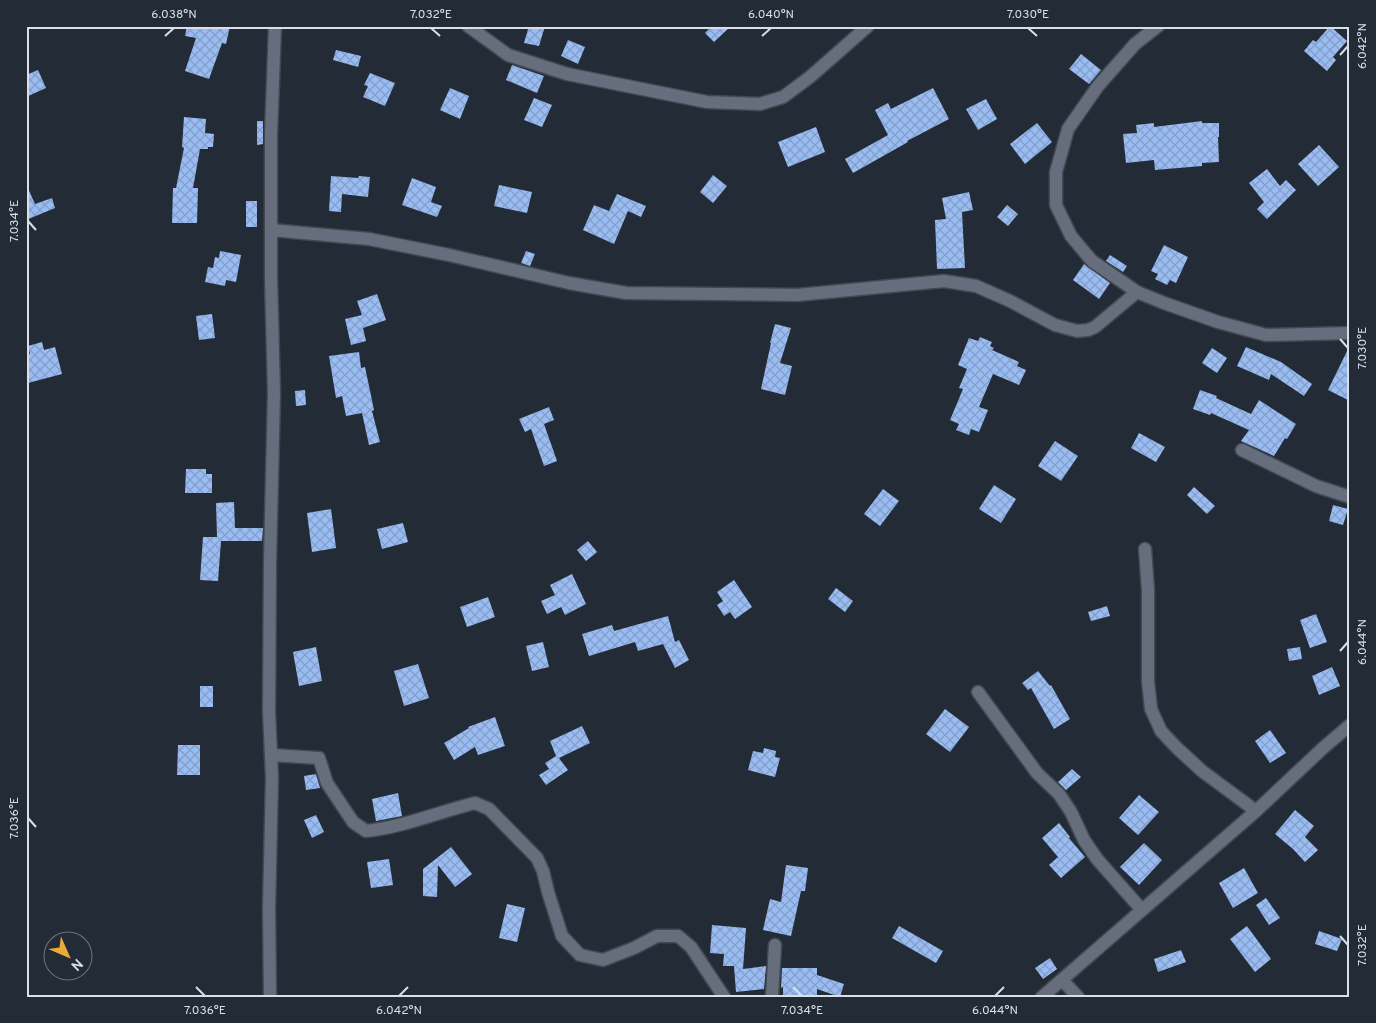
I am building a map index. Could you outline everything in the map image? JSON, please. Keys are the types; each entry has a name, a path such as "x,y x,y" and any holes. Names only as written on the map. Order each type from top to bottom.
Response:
{"street":[{"path":"270,997 269,908 272,778 269,712 270,561 274,393 271,278 271,135 275,26"},
{"path":"468,26 508,55 566,74 708,102 760,104 783,97 810,77 868,26"},
{"path":"1158,26 1135,44 1098,86 1068,129 1056,172 1056,205 1070,236 1092,261 1137,292 1218,322 1266,335 1350,333"},
{"path":"272,230 369,239 449,255 569,283 626,293 797,295 944,281 976,286 1010,301 1055,325 1077,331 1095,327 1137,292"},
{"path":"1242,450 1316,486 1350,497"},
{"path":"1145,549 1148,590 1148,681 1151,709 1161,731 1177,748 1202,770 1256,811"},
{"path":"978,692 1037,773 1059,794 1071,812 1084,840 1097,859 1142,910"},
{"path":"1042,997 1256,811 1350,725"},
{"path":"271,755 319,758 327,783 353,822 366,831 409,823 475,802 489,809 537,858 543,871 562,936 580,955 603,960 658,936 678,936 691,947 724,997"},
{"path":"772,997 775,944"},
{"path":"1062,980 1078,997"}],"building":[{"path":"187,26 230,26 226,44 222,43 209,79 185,71 196,38 185,36"},
{"path":"529,26 545,26 539,46 524,43"},
{"path":"712,26 731,26 714,42 705,33"},
{"path":"1330,26 1347,41 1333,57 1336,60 1327,71 1304,51 1313,40 1316,42"},
{"path":"568,40 585,47 578,64 561,56"},
{"path":"336,50 361,56 358,67 333,60"},
{"path":"1081,54 1101,70 1089,84 1069,69"},
{"path":"512,65 544,76 537,93 506,80"},
{"path":"38,70 46,88 26,97 26,75"},
{"path":"370,73 395,83 385,106 363,97 368,86 364,85"},
{"path":"450,88 469,96 460,119 440,110"},
{"path":"933,88 949,119 853,173 845,159 888,135 875,110 888,103 891,109"},
{"path":"534,98 552,105 542,127 524,120"},
{"path":"986,99 997,119 978,130 966,109"},
{"path":"184,117 206,119 205,133 214,134 213,147 200,149 193,188 198,188 197,223 172,223 173,188 176,188 184,148 182,147"},
{"path":"257,121 263,121 263,144 257,145"},
{"path":"1202,121 1202,123 1219,123 1219,162 1202,163 1202,166 1155,170 1154,160 1126,163 1123,134 1137,133 1136,125 1154,123 1154,127"},
{"path":"1037,123 1052,142 1025,164 1010,144"},
{"path":"816,127 825,152 788,167 778,142"},
{"path":"1319,145 1339,167 1318,186 1298,164"},
{"path":"1267,169 1280,186 1286,180 1296,190 1267,219 1257,209 1264,202 1249,183"},
{"path":"713,175 727,186 713,203 700,192"},
{"path":"331,176 370,177 368,197 342,194 341,212 329,211"},
{"path":"412,178 436,187 431,202 442,206 437,217 402,205"},
{"path":"26,184 35,204 52,198 55,208 26,220"},
{"path":"499,185 532,192 527,213 494,206"},
{"path":"969,192 973,210 962,212 965,268 937,269 935,220 946,219 942,198"},
{"path":"617,194 646,206 641,217 628,211 614,244 583,230 594,205 609,211"},
{"path":"246,201 257,201 257,227 246,227"},
{"path":"1007,205 1018,214 1008,226 997,217"},
{"path":"1164,245 1188,257 1176,283 1170,280 1167,285 1155,279 1158,274 1151,271"},
{"path":"220,251 241,255 236,282 226,280 225,286 205,282 208,267 213,268 215,257 219,258"},
{"path":"526,251 535,254 530,266 521,263"},
{"path":"1110,255 1127,266 1123,272 1106,261"},
{"path":"1084,264 1110,283 1099,299 1073,280"},
{"path":"377,294 386,320 363,328 366,341 351,345 345,319 362,315 357,301"},
{"path":"212,314 215,338 199,340 196,316"},
{"path":"775,324 791,328 780,363 792,366 785,395 761,389"},
{"path":"980,337 992,342 990,346 994,348 992,350 1019,362 1017,366 1026,370 1019,385 993,374 979,407 988,410 979,432 971,429 969,435 956,430 959,424 950,420 963,389 959,388 967,369 958,365 969,338 978,341"},
{"path":"42,342 44,350 55,347 62,374 28,383 26,377 26,355 30,354 28,346"},
{"path":"1350,345 1350,401 1328,390"},
{"path":"1246,347 1281,362 1312,384 1304,396 1271,374 1269,380 1237,366"},
{"path":"1212,348 1227,358 1217,373 1202,363"},
{"path":"359,352 361,368 365,367 374,410 372,411 380,442 369,445 362,413 346,416 342,396 336,398 329,356"},
{"path":"305,390 306,405 296,406 295,391"},
{"path":"1200,390 1217,396 1216,398 1251,414 1259,400 1296,424 1274,456 1241,441 1249,430 1211,413 1210,415 1193,409"},
{"path":"549,407 554,420 544,424 557,461 544,466 531,429 525,432 519,419"},
{"path":"1139,433 1165,447 1156,462 1131,448"},
{"path":"1055,441 1078,456 1061,481 1038,466"},
{"path":"186,469 206,469 206,474 212,474 212,493 185,493"},
{"path":"994,485 1016,499 1001,523 979,509"},
{"path":"1194,487 1215,506 1207,514 1187,495"},
{"path":"883,489 899,501 880,526 864,514"},
{"path":"234,502 235,528 263,528 262,541 221,541 218,581 200,580 203,537 217,537 216,503"},
{"path":"1333,505 1348,509 1343,525 1329,521"},
{"path":"331,509 336,548 312,552 307,513"},
{"path":"403,523 408,542 382,549 377,529"},
{"path":"588,541 597,552 586,561 577,550"},
{"path":"572,574 586,604 565,615 561,607 547,614 541,601 555,595 550,585"},
{"path":"734,580 752,607 735,619 730,612 724,616 717,605 723,601 717,592"},
{"path":"836,588 853,601 845,612 828,599"},
{"path":"488,597 495,617 467,627 460,607"},
{"path":"1107,606 1110,616 1091,621 1088,612"},
{"path":"1316,614 1327,642 1310,648 1300,620"},
{"path":"668,616 675,642 679,640 689,660 675,668 663,644 638,651 635,642 589,656 582,634 612,625 614,631"},
{"path":"543,642 549,667 532,671 526,646"},
{"path":"316,647 322,681 299,686 293,652"},
{"path":"1300,647 1302,659 1289,661 1287,649"},
{"path":"418,664 429,698 404,706 394,671"},
{"path":"1332,667 1340,686 1319,695 1312,676"},
{"path":"1038,671 1051,685 1070,719 1054,729 1031,688 1028,690 1022,683"},
{"path":"200,686 213,686 213,707 200,707"},
{"path":"945,709 969,727 950,752 926,734"},
{"path":"495,717 505,746 478,755 475,747 454,760 444,743 468,727"},
{"path":"582,726 590,743 559,758 568,770 546,785 539,775 549,769 545,763 556,756 550,741"},
{"path":"1270,730 1286,753 1270,763 1255,741"},
{"path":"178,745 200,745 200,775 177,775"},
{"path":"764,748 776,751 775,757 780,758 775,777 748,770 753,751 763,753"},
{"path":"1072,769 1081,777 1066,790 1058,782"},
{"path":"316,774 320,788 306,790 304,776"},
{"path":"398,793 402,816 376,821 372,799"},
{"path":"1139,795 1159,812 1138,835 1119,818"},
{"path":"1295,810 1314,826 1305,837 1318,850 1305,862 1275,834"},
{"path":"316,815 324,832 312,838 304,820"},
{"path":"1059,823 1085,857 1061,878 1049,865 1058,857 1042,838"},
{"path":"1144,843 1162,860 1139,885 1120,867"},
{"path":"451,847 472,874 455,887 438,865 437,897 423,896 423,869"},
{"path":"389,859 393,885 371,888 367,862"},
{"path":"786,865 808,868 805,891 801,891 791,936 763,930 770,899 781,902"},
{"path":"1244,868 1258,893 1233,908 1219,883"},
{"path":"1266,898 1280,918 1269,925 1256,905"},
{"path":"507,904 525,908 517,942 499,938"},
{"path":"712,925 746,928 743,969 766,966 764,989 736,992 734,966 723,966 724,954 710,953"},
{"path":"899,926 943,951 936,963 892,938"},
{"path":"1247,926 1271,959 1255,972 1230,939"},
{"path":"1319,931 1342,939 1337,951 1315,944"},
{"path":"1181,950 1186,962 1158,972 1154,959"},
{"path":"1050,958 1057,969 1043,979 1035,968"},
{"path":"782,968 817,968 817,975 844,984 840,997 817,989 817,997 783,997 783,987 781,988"}]}
